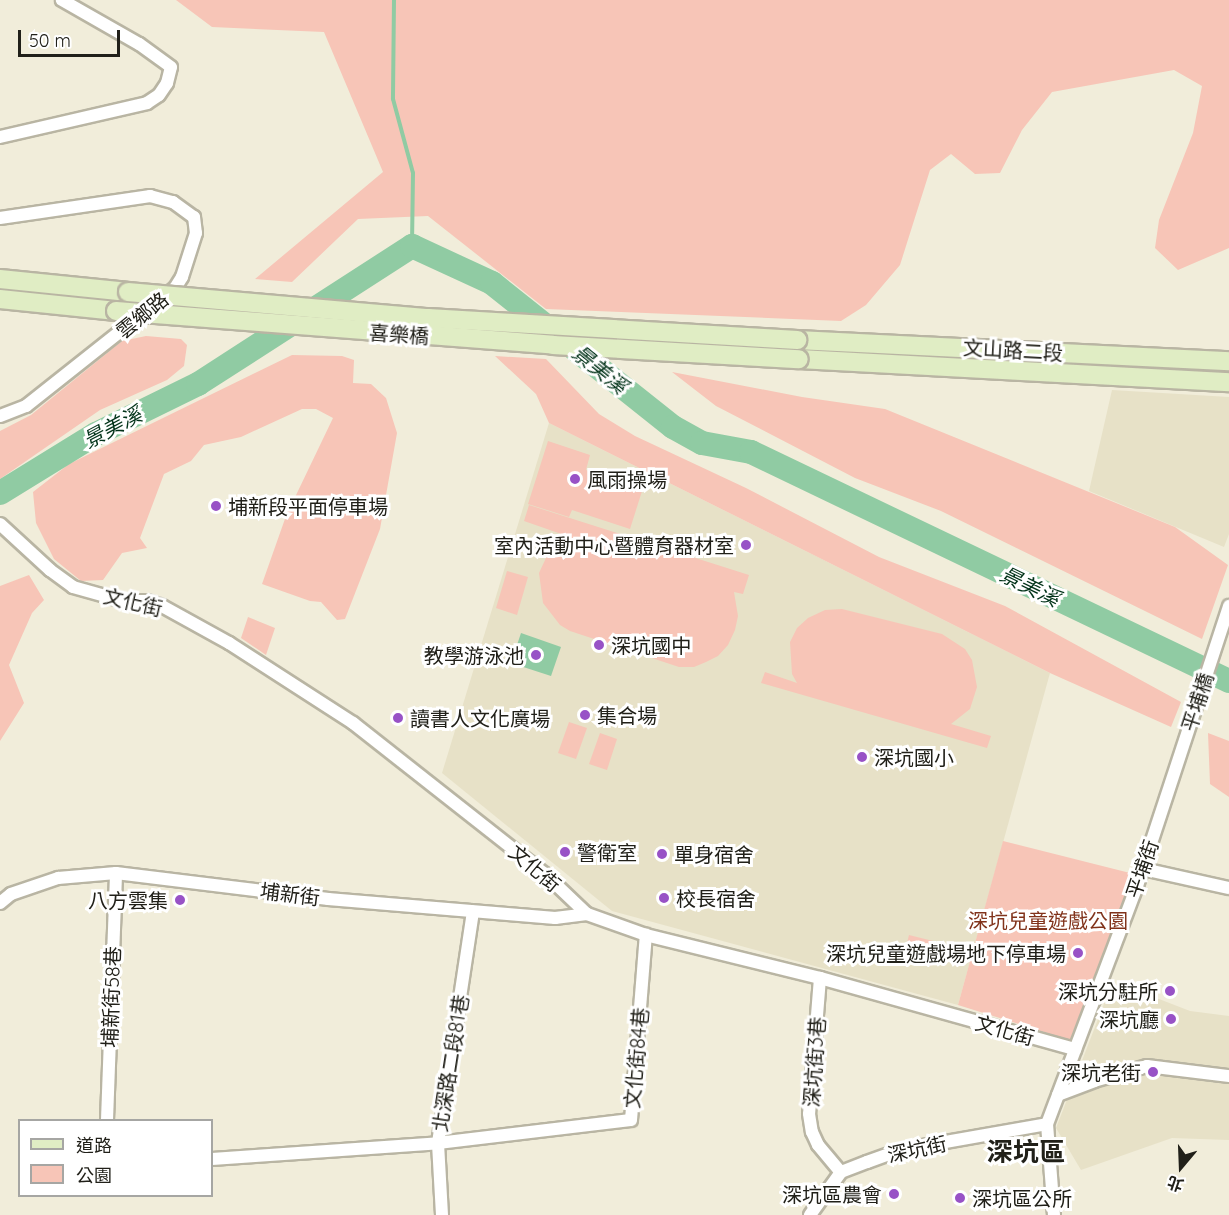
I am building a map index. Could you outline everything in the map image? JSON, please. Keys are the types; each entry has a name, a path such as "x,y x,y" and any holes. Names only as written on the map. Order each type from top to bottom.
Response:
{"main road":[{"name":"喜樂橋","path":"0,279 428,318 797,340"},
{"name":"喜樂橋","path":"0,299 386,333 799,359"},
{"name":"文山路二段","path":"797,340 1229,361"},
{"name":"文山路二段","path":"799,359 1229,382"}],"street":[{"path":"0,137 147,103 159,95 167,83 171,67 139,44 62,0"},
{"name":"雲鄉路","path":"0,218 150,196 173,201 194,217 196,233 182,277 175,288 26,406 0,416"},
{"name":"文化街","path":"0,524 50,570 73,587 123,601 147,602 162,606 229,643 353,723 545,874 587,914 646,935 820,978 1075,1049"},
{"name":"平埔橋","path":"1177,764 1229,606"},
{"name":"平埔街","path":"1053,1215 1047,1124 1143,869 1177,764"},
{"path":"1143,869 1229,888"},
{"name":"埔新街","path":"0,903 11,894 58,878 116,873 311,897 473,912 555,918 587,914"},
{"name":"埔新街58巷","path":"107,1119 116,873"},
{"name":"北深路二段81巷","path":"441,1215 438,1143 473,912"},
{"name":"文化街84巷","path":"438,1143 631,1120 646,935"},
{"name":"深坑街3巷","path":"820,978 809,1114 812,1132 818,1145 841,1173"},
{"path":"1058,1095 1094,1081 1147,1066 1229,1076"},
{"name":"深坑街","path":"841,1173 900,1150 1047,1124"},
{"path":"213,1159 438,1143"},
{"path":"810,1215 841,1173"}],"shaded area":[{"path":"1112,390 1229,397 1229,534 1224,547 1089,491"},
{"path":"549,423 1050,673 958,1005 612,911 442,773"},
{"name":"教學游泳池","path":"521,633 561,647 551,676 511,663"},
{"name":"深坑老街","path":"1159,999 1190,1011 1229,1016 1229,1140 1172,1138 1081,1170 1056,1128 1105,1001"}],"green space":[{"path":"176,0 1229,0 1229,248 1178,270 1155,248 1159,220 1193,133 1202,86 1174,70 1052,92 1022,130 1000,173 975,174 951,154 930,170 900,265 866,305 841,321 546,309 428,216 358,219 292,282 255,279 383,172 324,32 212,27"},
{"path":"146,336 181,339 187,345 184,366 167,380 100,410 0,479 0,431 31,415 122,341"},
{"path":"292,355 342,356 354,360 353,383 371,384 386,398 397,433 380,529 345,619 337,620 321,602 310,601 262,584 286,516 333,418 316,409 302,409 241,437 204,445 191,461 164,474 140,538 147,548 122,553 103,580 81,581 54,559 36,523 33,492 69,464"},
{"path":"495,356 546,359 599,414 635,436 746,488 879,557 1005,606 1181,702 1171,727 1050,673 549,423 536,394"},
{"path":"672,372 802,397 885,409 1175,527 1228,565 1202,639 941,511 855,478 716,406"},
{"name":"風雨操場","path":"548,441 590,455 586,470 643,488 630,529 572,510 569,517 528,504"},
{"path":"529,505 749,575 743,594 734,592 738,616 728,645 718,656 706,662 694,667 679,667 570,631 560,625 543,603 539,573 552,545 567,536 524,521"},
{"path":"507,571 528,577 517,615 496,608"},
{"path":"29,575 44,600 32,613 9,665 24,703 0,741 0,586"},
{"path":"842,609 942,634 965,649 972,660 977,687 970,709 951,724 991,736 987,748 761,683 765,672 797,683 792,674 790,642 797,628 808,618 825,610"},
{"path":"248,617 275,628 266,655 241,638"},
{"path":"569,722 587,728 576,759 558,753"},
{"path":"600,733 617,739 607,770 589,764"},
{"path":"1208,733 1229,741 1229,797 1210,784"},
{"name":"深坑兒童遊戲公園","path":"1003,841 1134,874 1070,1040 958,1005"},
{"path":"909,935 937,942 931,966 903,959"}],"waterway":[{"path":"394,0 393,99 413,173 412,246"},
{"name":"景美溪","path":"0,493 96,434 198,384 412,246 492,283 673,427 702,443 751,452 1229,681"}],"place":[{"name":"風雨操場","path":"575,479"},
{"name":"埔新段平面停車場","path":"216,506"},
{"name":"室內活動中心暨體育器材室","path":"746,545"},
{"name":"深坑國中","path":"599,645"},
{"name":"教學游泳池","path":"536,655"},
{"name":"集合場","path":"585,715"},
{"name":"讀書人文化廣場","path":"398,718"},
{"name":"深坑國小","path":"862,757"},
{"name":"警衛室","path":"565,852"},
{"name":"單身宿舍","path":"662,854"},
{"name":"校長宿舍","path":"664,898"},
{"name":"八方雲集","path":"180,900"},
{"name":"深坑兒童遊戲場地下停車場","path":"1078,953"},
{"name":"深坑分駐所","path":"1170,991"},
{"name":"深坑廳","path":"1171,1019"},
{"name":"深坑老街","path":"1153,1072"},
{"name":"深坑區農會","path":"894,1194"},
{"name":"深坑區公所","path":"960,1198"}],"district":[{"name":"深坑區","path":"1026,1152"}]}
